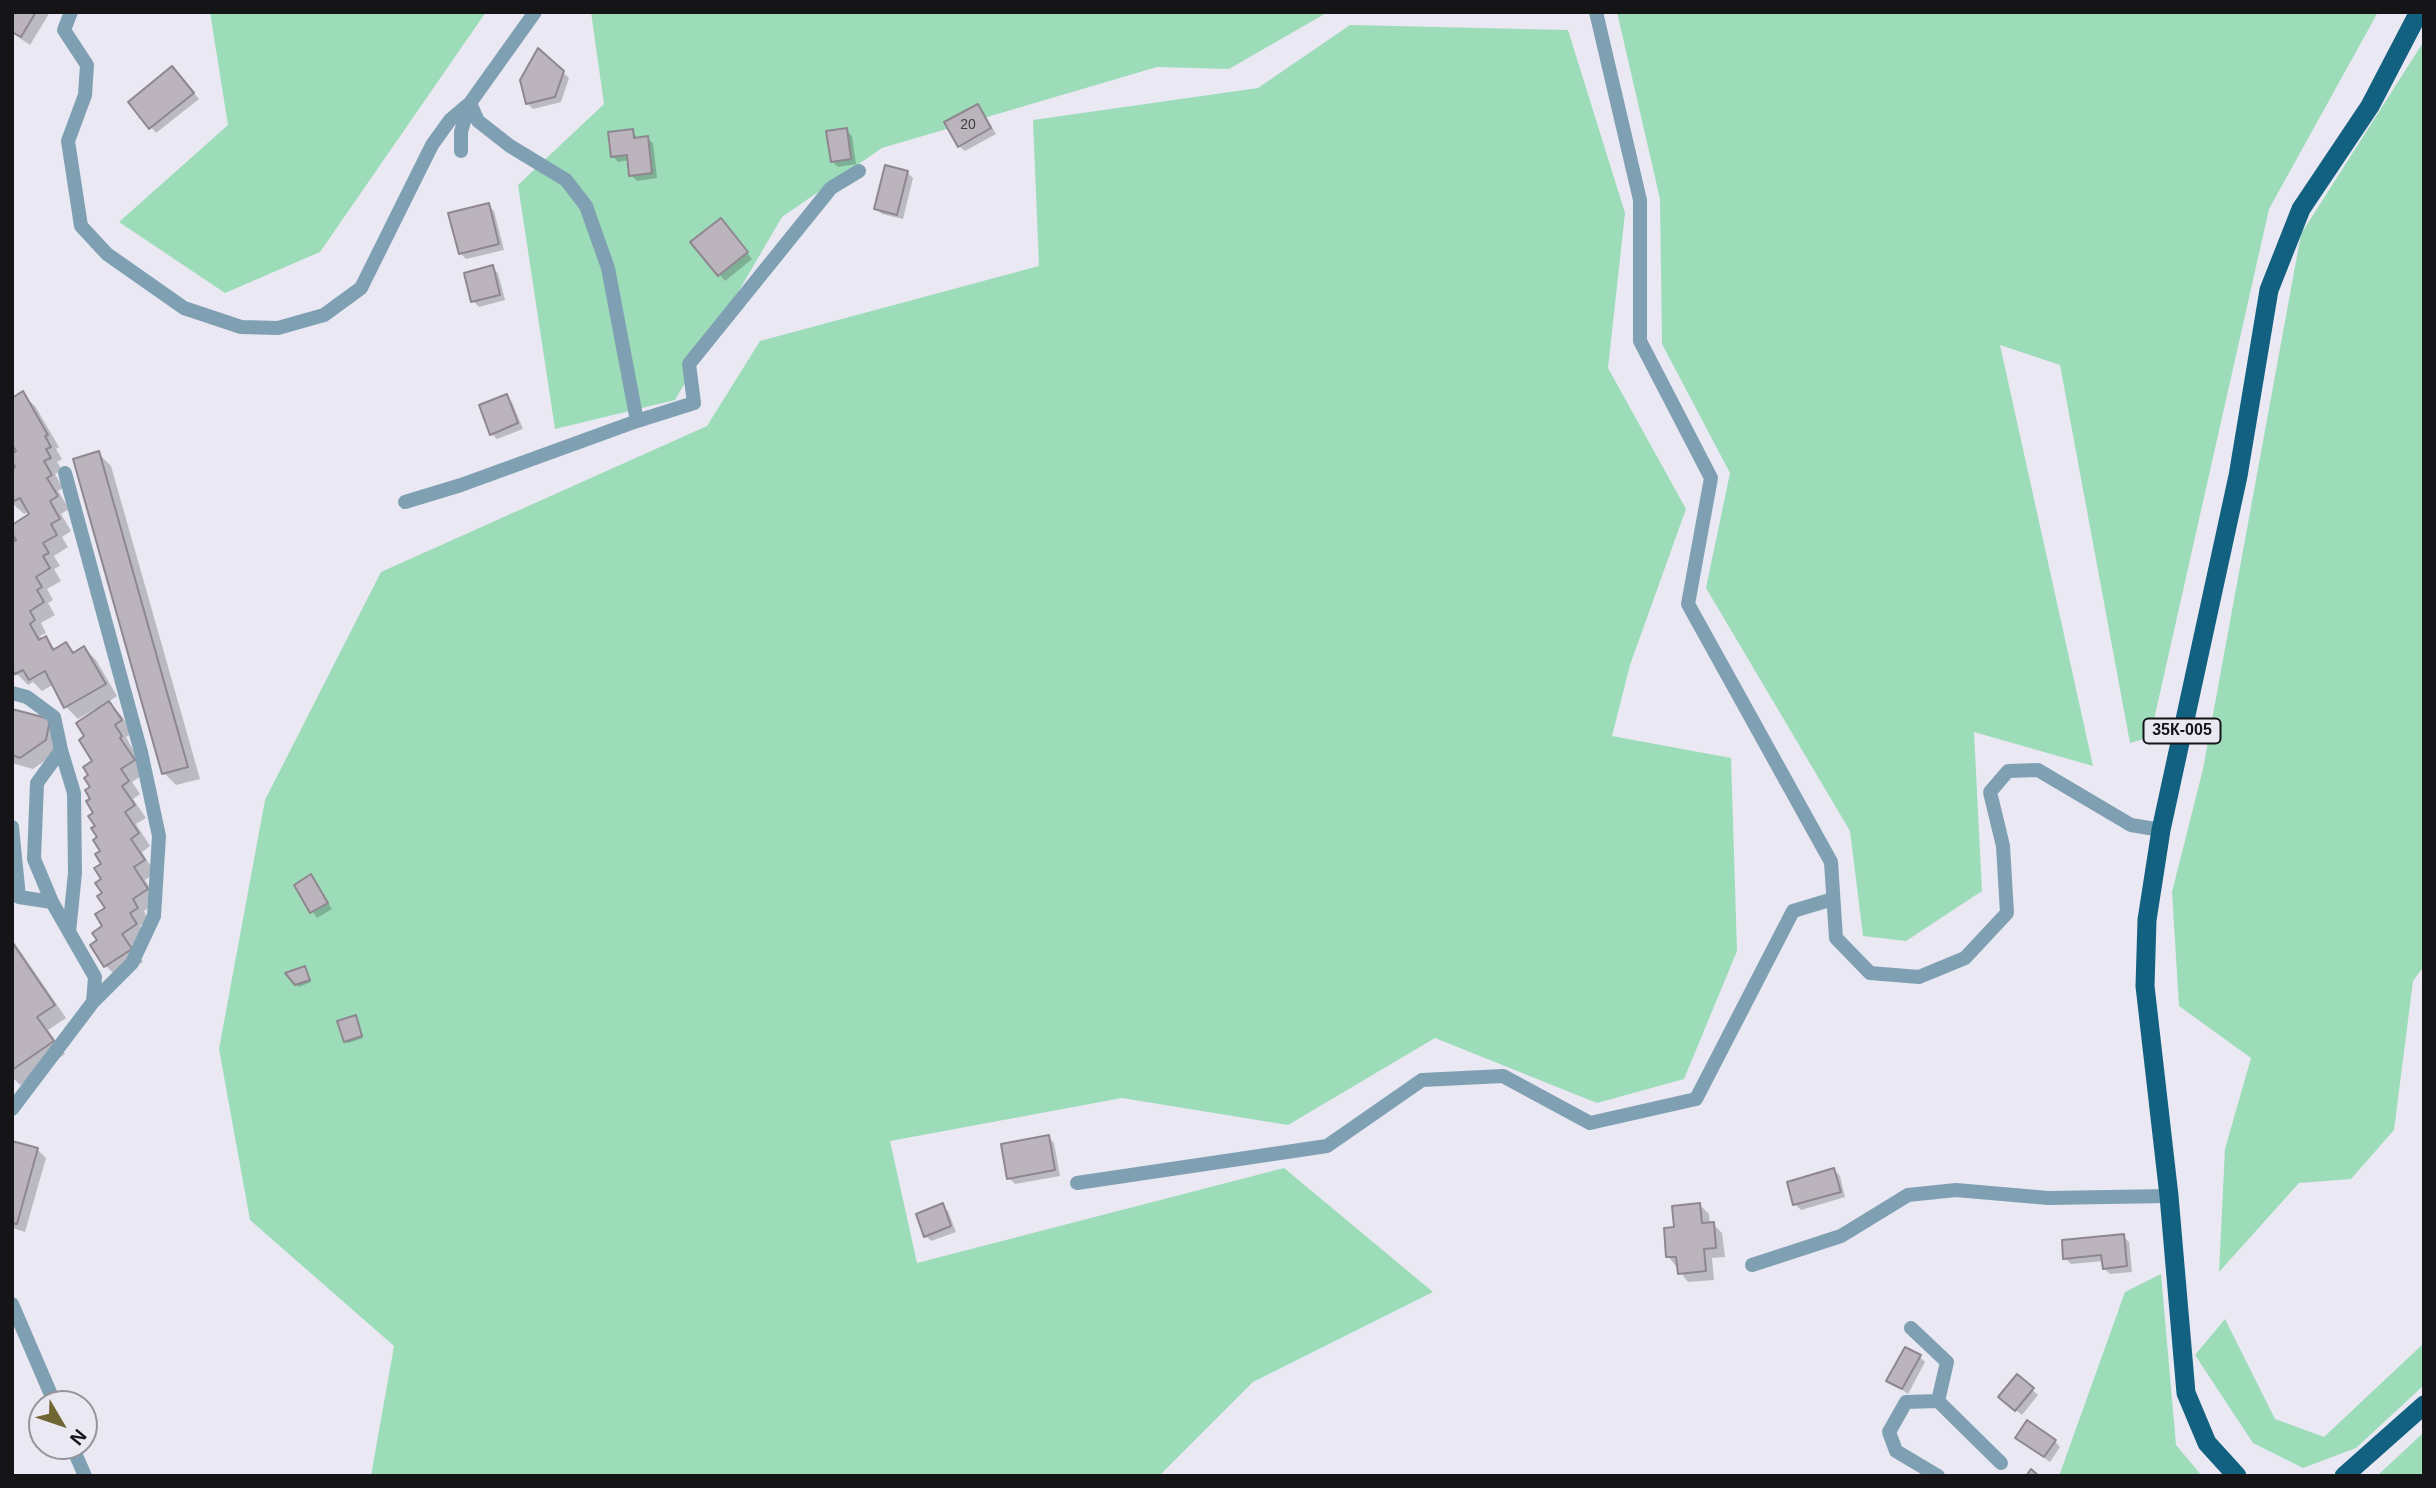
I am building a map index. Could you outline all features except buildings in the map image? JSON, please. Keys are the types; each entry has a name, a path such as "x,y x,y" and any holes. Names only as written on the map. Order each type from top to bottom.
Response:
{"main road":[{"name":"35К-005","path":"2236,1476 2207,1443 2186,1393 2145,986 2147,920 2161,830 2238,476 2269,290 2301,209 2370,106 2419,12"},
{"path":"2344,1476 2424,1405"}],"lane":[{"path":"71,12 64,30 87,65 85,95 68,141 81,226 107,254 184,307 241,327 278,328 324,315 361,288 432,145 450,120 470,103 535,12"},
{"path":"1596,12 1640,200 1640,341 1711,478 1688,604 1831,862 1836,938 1870,973 1919,976 1965,958 2007,913 2003,846 1990,792 2008,771 2038,770 2131,825 2161,830"},
{"path":"461,151 461,132 470,103"},
{"path":"470,103 478,121 510,146 566,180 586,206 608,268 637,421"},
{"path":"405,502 694,403 689,364 831,188 859,171"},
{"path":"12,1110 93,1002 132,963 154,916 159,836 141,752 65,473"},
{"path":"12,693 27,697 54,717 74,793 75,873 69,932"},
{"path":"61,750 37,783 34,859 52,902 95,977 93,1002"},
{"path":"12,827 19,897 52,902"},
{"path":"1077,1183 1327,1146 1422,1080 1503,1076 1590,1123 1696,1099 1793,911 1833,899"},
{"path":"1752,1265 1841,1236 1908,1195 1956,1190 2048,1198 2168,1196"},
{"path":"12,1304 49,1390"},
{"path":"1911,1328 1947,1362 1938,1401"},
{"path":"1938,1476 1896,1451 1889,1432 1906,1402 1938,1401 2001,1463"}],"green space":[{"path":"210,12 486,12 320,252 225,293 119,222 228,125"},
{"path":"591,12 1328,12 1229,69 1157,67 882,148 782,217 675,400 555,429 518,185 604,104"},
{"path":"1617,12 2378,12 2269,209 2150,737 2130,743 2060,365 2000,345 2093,766 1974,732 1982,891 1906,941 1863,936 1850,831 1706,588 1730,473 1662,344 1660,199"},
{"path":"1350,25 1568,30 1625,213 1608,368 1686,509 1630,665 1612,736 1731,758 1737,951 1684,1079 1597,1103 1435,1038 1288,1125 1122,1098 890,1141 917,1263 1284,1168 1433,1292 1253,1382 1159,1476 371,1476 394,1346 250,1220 219,1049 265,800 381,572 707,426 760,341 1039,266 1033,120 1258,88"},
{"path":"2424,41 2424,966 2413,981 2394,1130 2351,1179 2299,1183 2219,1272 2225,1149 2251,1058 2179,1006 2172,892 2203,769 2301,234"},
{"path":"2161,1274 2176,1445 2202,1476 2059,1476 2125,1292"},
{"path":"2225,1319 2275,1419 2324,1437 2424,1343 2424,1385 2356,1448 2303,1468 2253,1443 2195,1355"},
{"path":"2424,1432 2424,1476 2377,1476"}]}
